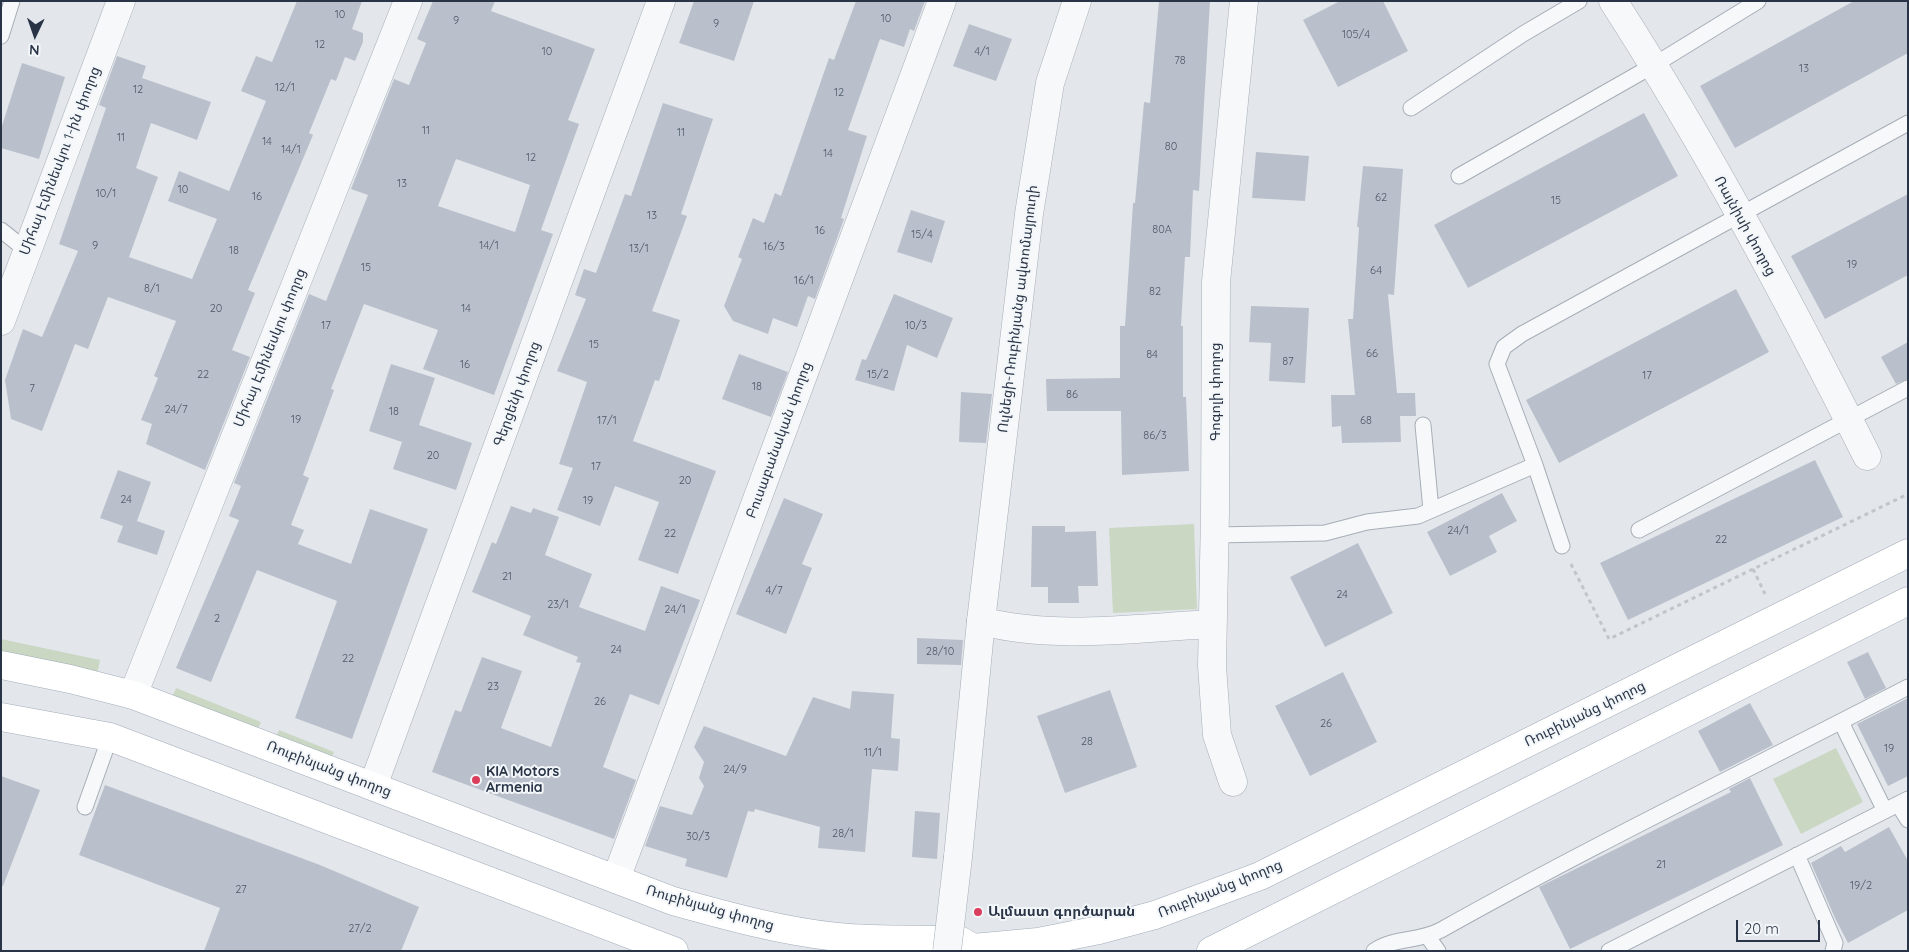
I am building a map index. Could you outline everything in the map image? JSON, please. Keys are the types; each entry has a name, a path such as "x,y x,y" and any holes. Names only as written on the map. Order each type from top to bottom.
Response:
{"main road":[{"name":"Ռուբինյանց փողոց","path":"1,665 70,679 133,695 673,901 741,920 886,945 959,940 963,950 1038,942 1099,930 1171,909 1260,876 1908,553"},
{"path":"1211,951 1908,601"},
{"path":"1,717 110,738 674,951"}],"street":[{"name":"Միհայ Էմինեսկու 1-ին փողոց","path":"1,321 26,250 121,1"},
{"name":"Միհայ Էմինեսկու փողոց","path":"133,695 408,1"},
{"name":"Գերցենի փողոց","path":"373,786 661,1"},
{"name":"Բուսաբանական փողոց","path":"616,879 942,1"},
{"name":"Ուլնեցի-Ռուբինյանց ավտոմայրուղի","path":"963,950 958,857 981,621 1029,214 1050,83 1077,1"},
{"name":"Գոգոլի փողոց","path":"1233,782 1217,735 1212,666 1216,282 1244,1"},
{"name":"Ռայնիսի փողոց","path":"1613,1 1654,65 1740,214 1867,456"},
{"path":"981,621 1007,628 1092,632 1212,624"}],"lane":[{"path":"1,36 12,1"},
{"path":"1411,108 1523,34 1579,1"},
{"path":"1459,176 1654,65 1758,1"},
{"path":"1562,546 1535,465 1497,364 1504,347 1522,334 1908,123"},
{"path":"1,230 26,250"},
{"path":"1639,530 1908,388"},
{"path":"1423,425 1432,510"},
{"path":"1214,535 1325,533 1366,522 1418,516 1535,465"},
{"path":"1374,951 1384,944 1428,937 1545,872 1908,687"},
{"path":"1840,722 1885,811"},
{"path":"85,807 110,738"},
{"path":"1609,951 1903,802 1908,820"},
{"path":"1797,855 1836,943 1833,951"},
{"path":"1428,937 1438,951"}],"path":[{"path":"1562,546 1609,639 1908,494"},
{"path":"1753,569 1767,597"}],"green space":[{"path":"1194,524 1197,609 1113,613 1109,528"},
{"path":"1,639 100,660 97,675 1,656"},
{"path":"176,688 261,722 256,733 171,700"},
{"path":"279,730 334,752 329,763 274,741"},
{"path":"1836,748 1863,802 1801,834 1773,779"}],"building":[{"path":"297,1 362,1 352,29 363,33 363,42 355,61 345,57 336,81 331,79 309,133 313,135 248,290 255,293 232,350 250,357 205,470 146,444 152,424 141,420 158,378 154,376 176,321 108,297 88,349 75,344 42,431 11,419 5,380 23,329 42,337 78,251 59,244 106,108 99,105 117,56 146,66 142,78 211,102 197,140 151,123 136,168 158,177 129,257 192,279 217,219 168,201 179,171 229,191 266,101 241,91 256,56 272,62"},
{"path":"433,1 495,1 491,11 595,49 568,120 579,124 541,230 553,234 494,395 423,369 438,330 364,304 331,389 334,390 303,475 309,478 291,525 304,530 298,544 351,564 370,509 428,529 352,739 295,718 337,601 257,570 211,682 176,668 239,520 229,516 241,486 234,483 309,294 326,301 368,195 351,189 394,79 409,85 426,43 417,39","holes":["456,159 530,185 515,232 438,206"]},
{"path":"694,1 754,1 734,61 679,43"},
{"path":"856,1 925,1 914,31 910,29 904,47 880,39 848,130 867,136 841,218 844,219 815,299 808,296 797,327 773,318 768,334 733,321 724,306 742,259 738,257 753,218 764,223 775,193 781,196 829,58 834,60"},
{"path":"1159,1 1210,1 1199,191 1193,190 1190,257 1185,257 1181,326 1183,326 1183,397 1186,397 1189,471 1122,475 1121,411 1047,411 1046,379 1120,378 1120,326 1125,326 1133,203 1135,203 1144,102 1150,103"},
{"path":"1340,1 1383,1 1408,51 1338,87 1303,20"},
{"path":"1854,1 1908,1 1908,53 1735,148 1700,86"},
{"path":"969,24 1012,39 996,81 953,66"},
{"path":"22,63 65,77 39,159 1,148 1,129"},
{"path":"663,103 713,119 681,214 687,216 652,311 680,320 659,381 655,380 633,441 716,471 678,574 638,560 659,502 615,486 600,526 557,510 573,468 559,464 587,382 557,371 586,299 575,295 584,269 596,273 625,194 631,196"},
{"path":"1644,113 1678,176 1468,288 1434,225"},
{"path":"1256,152 1309,156 1305,201 1252,198"},
{"path":"1363,166 1403,169 1394,295 1388,294 1397,393 1415,393 1416,416 1400,416 1401,442 1342,443 1341,426 1332,427 1331,395 1355,395 1348,319 1353,319 1359,227 1357,227"},
{"path":"1908,194 1908,275 1825,319 1791,256"},
{"path":"911,210 945,221 932,263 897,252"},
{"path":"1736,289 1769,352 1559,463 1526,400"},
{"path":"894,294 953,318 937,358 907,345 894,391 855,380 862,359 866,360"},
{"path":"1251,306 1309,308 1305,383 1269,381 1271,343 1249,342"},
{"path":"1908,342 1908,379 1896,384 1881,357"},
{"path":"739,354 788,372 771,417 722,399"},
{"path":"391,364 435,378 419,425 472,443 456,490 393,469 402,442 369,431"},
{"path":"961,392 992,394 986,443 959,442"},
{"path":"1815,460 1843,517 1628,620 1600,563"},
{"path":"118,470 151,482 137,521 165,531 157,555 117,542 123,526 100,518"},
{"path":"1502,493 1517,521 1489,536 1497,552 1450,576 1427,532"},
{"path":"784,498 823,514 802,564 812,568 786,634 736,614"},
{"path":"511,506 531,513 533,508 559,517 545,555 592,574 579,607 645,631 661,586 700,600 659,705 630,694 603,767 636,780 614,839 432,772 455,710 461,712 482,657 522,671 501,728 551,747 581,663 576,662 578,657 523,635 531,616 472,592 492,542 496,544"},
{"path":"1032,526 1065,526 1065,532 1096,531 1098,586 1078,586 1079,603 1048,603 1048,587 1031,587"},
{"path":"1358,543 1393,613 1325,647 1290,577"},
{"path":"917,638 963,640 961,665 917,664"},
{"path":"1868,652 1886,688 1865,699 1847,662"},
{"path":"1343,672 1377,742 1310,776 1275,706"},
{"path":"1110,690 1137,767 1065,793 1037,716"},
{"path":"852,691 894,694 891,738 900,739 898,771 872,769 865,852 818,848 820,827 755,809 754,812 748,811 727,878 685,866 687,859 645,846 660,806 692,815 704,786 699,778 704,762 694,747 704,726 786,756 813,697 850,709"},
{"path":"1908,698 1908,776 1888,786 1857,724"},
{"path":"1750,703 1773,745 1720,772 1698,731"},
{"path":"1,776 40,790 3,886 1,886"},
{"path":"1750,778 1783,845 1570,949 1539,887 1731,792 1729,789"},
{"path":"105,785 320,865 419,907 401,951 204,951 220,908 79,855"},
{"path":"915,811 940,813 937,859 912,857"},
{"path":"1889,827 1908,861 1908,910 1848,943 1811,863 1841,846 1845,852"}],"place":[{"name":"KIA Motors Armenia","path":"476,780"},
{"name":"Ալմաստ գործարան","path":"978,912"}]}
